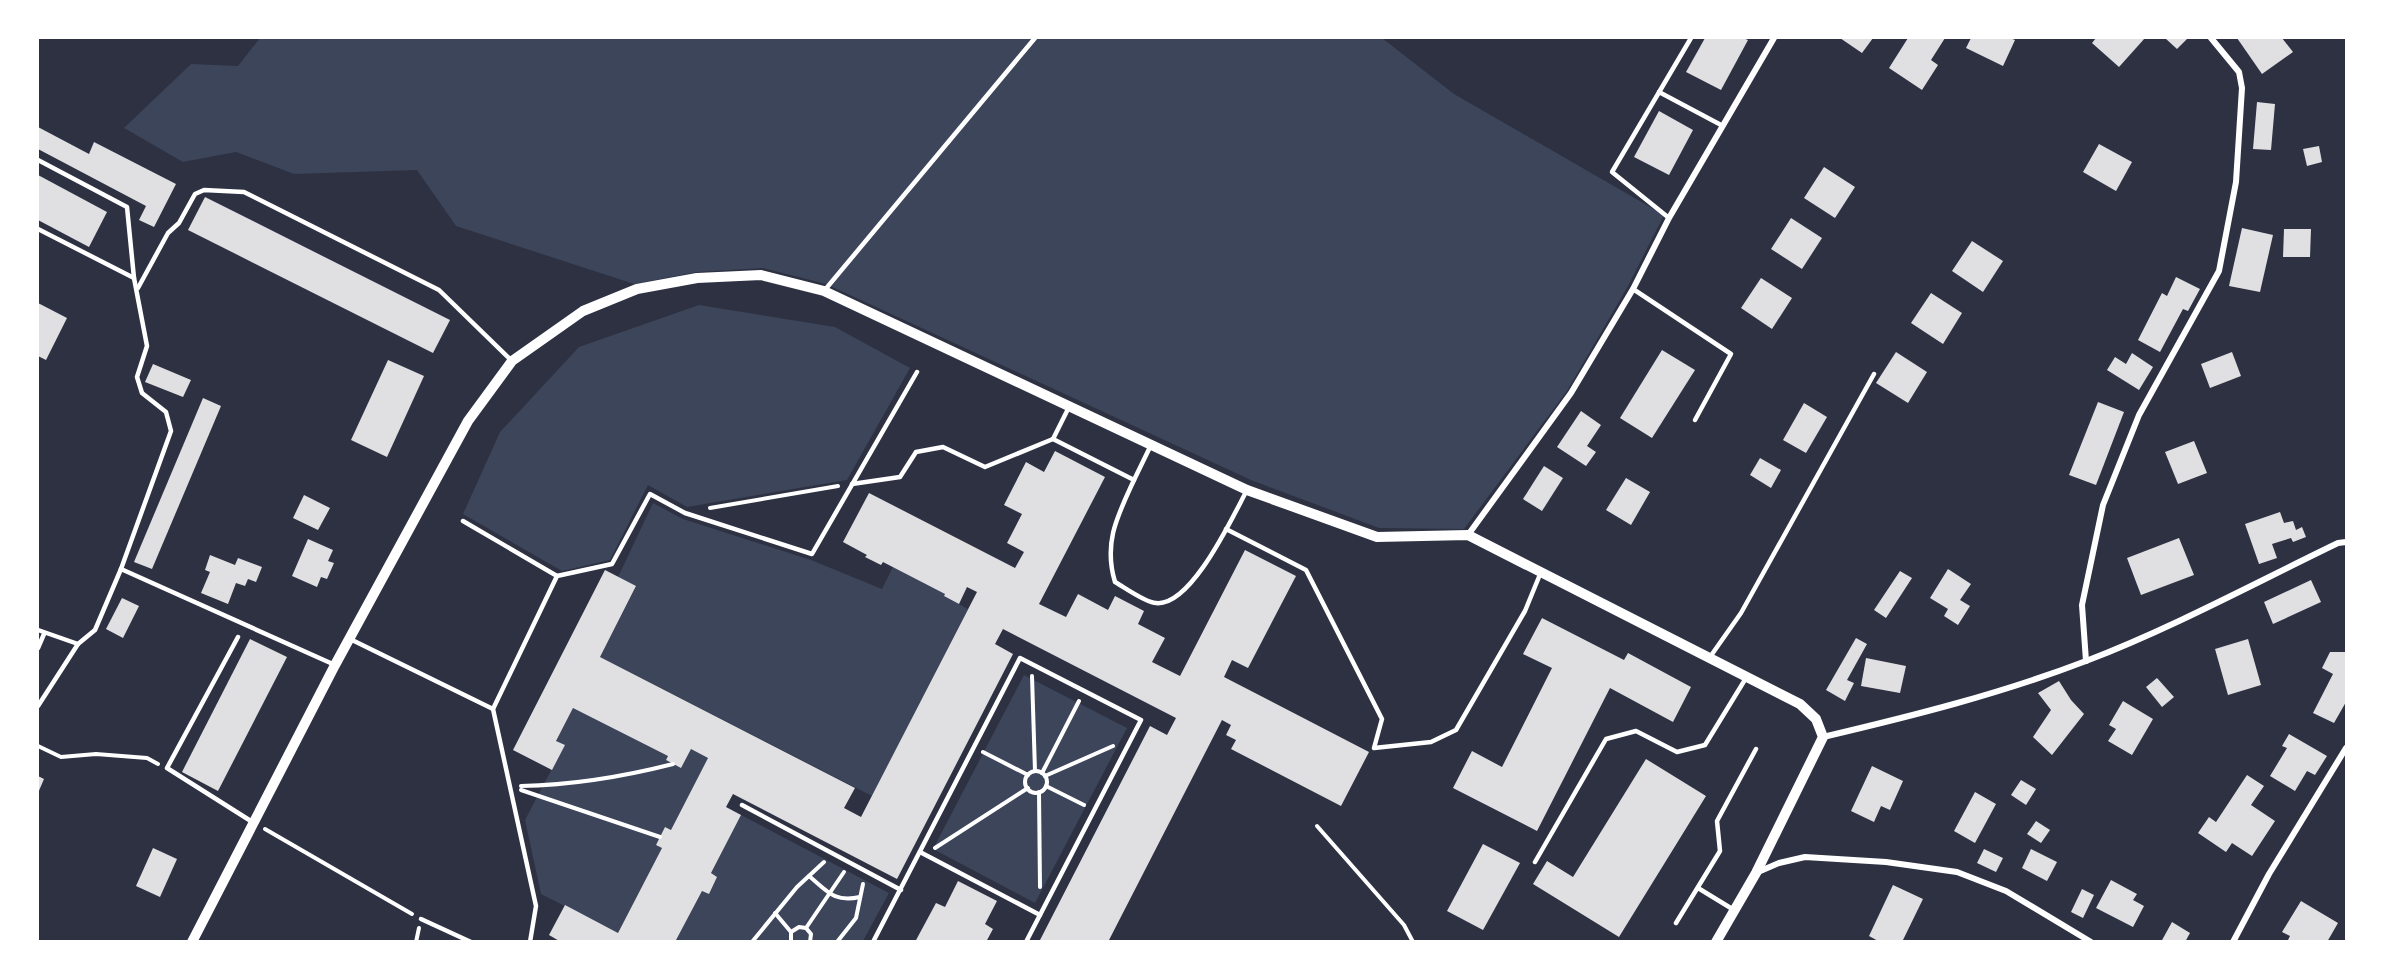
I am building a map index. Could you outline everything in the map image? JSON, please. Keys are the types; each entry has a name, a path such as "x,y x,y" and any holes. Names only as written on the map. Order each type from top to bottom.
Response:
{"street":[{"path":"1468,535 1571,393 1633,289 1669,219 1774,38"},
{"path":"2086,661 2082,605 2103,505 2139,415 2218,271 2221,260 2236,182 2242,88 2239,72 2211,38"},
{"path":"192,942 335,665 468,421 512,361 583,310 637,289 697,278 761,275 824,291 1247,490 1377,537 1468,535 1800,704 1816,718 1823,737 1756,873 1716,942"},
{"path":"1823,737 1934,711 2086,661 2182,619 2338,543 2346,542"},
{"path":"2233,942 2269,874 2346,748"},
{"path":"1756,873 1779,863 1805,857 1886,862 1957,872 2006,891 2091,942"}],"lane":[{"path":"824,291 1035,38"},
{"path":"1669,219 1612,171 1691,38"},
{"path":"1659,92 1724,126"},
{"path":"38,160 127,207 134,278 138,288 147,346 137,377 142,393 166,412 171,431 121,569 95,630 78,644 38,706"},
{"path":"138,288 168,233 179,223 195,194 204,190 244,192 439,290 512,361"},
{"path":"38,229 134,278"},
{"path":"1633,289 1731,354 1695,420"},
{"path":"463,521 557,576 612,564 650,494 685,513 812,554 917,372"},
{"path":"1708,659 1741,613 1874,374"},
{"path":"852,484 900,477 916,452 943,447 985,467 1053,438 1069,407"},
{"path":"1053,438 1134,480"},
{"path":"1151,445 1113,525 1110,566 1114,582 1155,604 1172,601 1201,572 1247,490"},
{"path":"1226,529 1306,570 1382,720 1374,748 1431,742 1456,730 1525,611 1541,573"},
{"path":"121,569 335,665"},
{"path":"530,942 536,906 493,709 557,576"},
{"path":"38,630 78,644"},
{"path":"38,648 44,634"},
{"path":"238,636 167,768 254,823"},
{"path":"350,639 493,709"},
{"path":"873,942 900,890 923,853 1020,658 1141,720 1026,942"},
{"path":"1535,862 1606,739 1636,731 1677,752 1705,745 1746,678"},
{"path":"1676,923 1720,851 1717,821 1756,749"},
{"path":"742,805 900,890"},
{"path":"923,853 1040,915"},
{"path":"1698,888 1734,910"},
{"path":"421,919 471,942"}],"path":[{"path":"685,513 852,484"},
{"path":"1032,664 1035,771"},
{"path":"1046,786 1044,775 1084,691"},
{"path":"1035,771 1044,775 1132,737"},
{"path":"38,746 61,757 96,754 147,758 167,768"},
{"path":"974,748 1028,775"},
{"path":"508,786 563,785 624,776 673,764"},
{"path":"1035,771 1028,775 1026,781 1028,788 1039,792 1046,786"},
{"path":"508,786 660,837"},
{"path":"1046,786 1093,810"},
{"path":"923,853 1028,788"},
{"path":"1039,792 1040,915"},
{"path":"254,823 421,919 416,942"},
{"path":"1317,826 1404,925 1413,942"},
{"path":"752,942 809,876 833,854"},
{"path":"806,928 850,863"},
{"path":"837,942 856,918 866,872"},
{"path":"809,876 830,894 846,900 861,897"},
{"path":"775,913 791,932 791,942"},
{"path":"791,932 799,927 806,928 811,934 810,942"}],"shaded area":[{"path":"260,38 1382,38 1454,94 1664,215 1628,286 1567,391 1464,529 1379,528 1251,480 826,284 763,268 697,272 634,284 456,226 417,170 294,174 236,152 183,162 124,128 191,64 238,66"},
{"path":"699,305 835,327 910,368 847,480 687,507 648,485 610,560 562,571 463,514 500,432 579,347"},
{"path":"653,503 683,519 811,560 882,589 893,567 945,594 944,596 968,609 872,796 600,657 636,587 618,577"},
{"path":"1024,675 1127,728 1035,903 933,849"},
{"path":"573,708 668,756 666,760 680,767 691,749 708,758 671,830 665,827 656,845 662,848 618,933 541,894 525,820 564,746 556,741"},
{"path":"741,815 889,893 863,941 675,942 702,891 709,894 717,877 711,873"}],"building":[{"path":"1705,38 1748,40 1721,90 1686,72"},
{"path":"1840,38 1873,38 1862,53"},
{"path":"1908,38 1945,38 1931,60 1938,65 1922,90 1889,68"},
{"path":"1971,38 2015,40 2003,66 1966,48"},
{"path":"2096,38 2145,38 2119,67 2092,43"},
{"path":"2165,38 2188,38 2177,49"},
{"path":"2237,38 2282,38 2293,52 2262,74"},
{"path":"2257,102 2275,104 2271,150 2253,149"},
{"path":"1659,111 1693,130 1669,175 1634,157"},
{"path":"38,127 89,154 94,142 176,184 154,227 139,220 146,206 38,149"},
{"path":"2099,144 2132,162 2116,191 2083,172"},
{"path":"2319,146 2322,162 2307,166 2303,149"},
{"path":"1824,167 1855,187 1835,218 1804,198"},
{"path":"38,175 107,212 89,247 38,220"},
{"path":"205,197 450,320 433,353 188,230"},
{"path":"1791,218 1822,238 1802,269 1771,249"},
{"path":"2242,228 2273,235 2260,292 2229,286"},
{"path":"2284,229 2311,229 2310,257 2283,257"},
{"path":"1972,241 2003,261 1983,292 1952,271"},
{"path":"2176,277 2200,289 2188,311 2183,309 2160,352 2138,340 2162,293 2167,296"},
{"path":"1761,278 1792,298 1772,329 1741,308"},
{"path":"1931,293 1962,313 1943,344 1911,323"},
{"path":"38,303 67,318 46,360 38,356"},
{"path":"1662,350 1695,370 1652,438 1620,418"},
{"path":"1896,352 1927,372 1908,403 1876,383"},
{"path":"2232,352 2241,376 2210,388 2201,364"},
{"path":"2132,353 2153,367 2139,390 2107,370 2115,357 2126,364"},
{"path":"388,360 424,376 387,457 351,440"},
{"path":"153,364 191,380 183,397 145,382"},
{"path":"203,398 221,406 152,569 134,562"},
{"path":"2098,402 2124,412 2096,485 2069,475"},
{"path":"1804,403 1827,417 1806,453 1783,440"},
{"path":"1581,411 1601,425 1587,446 1596,452 1586,466 1557,447"},
{"path":"2194,441 2207,473 2178,484 2165,452"},
{"path":"1055,451 1105,477 1039,604 1066,617 1078,594 1108,610 1115,596 1144,611 1138,624 1165,638 1152,662 1180,676 1245,550 1296,576 1248,668 1232,660 1224,677 1369,752 1341,806 1231,749 1236,740 1226,735 1231,725 1222,720 1108,942 1039,942 1150,726 1167,735 1176,718 1003,629 995,644 1013,654 897,879 733,794 726,807 741,815 711,873 717,877 709,894 702,891 675,942 561,942 549,935 565,905 618,933 662,848 656,845 665,827 671,830 708,758 691,749 681,768 666,760 668,756 573,708 556,741 565,745 552,770 513,750 605,570 636,586 600,657 855,788 844,808 861,817 977,592 967,587 959,604 944,596 945,594 883,562 881,565 865,557 867,555 843,542 869,493 1015,568 1024,552 1007,543 1022,514 1004,505 1026,462 1044,472"},
{"path":"1760,458 1781,470 1771,488 1750,475"},
{"path":"1544,466 1563,478 1542,511 1523,499"},
{"path":"1626,478 1650,492 1631,525 1606,510"},
{"path":"304,495 330,508 318,530 293,518"},
{"path":"2280,512 2284,523 2293,521 2296,530 2302,527 2306,537 2293,542 2291,538 2272,544 2277,558 2259,564 2245,524"},
{"path":"2179,538 2194,575 2141,595 2127,558"},
{"path":"308,539 333,550 328,561 334,563 327,579 321,577 317,587 292,576"},
{"path":"210,555 235,565 238,558 262,567 256,582 248,579 245,586 236,583 228,604 201,593 210,572 205,570"},
{"path":"1948,569 1971,584 1960,600 1970,606 1958,625 1944,616 1948,609 1930,598"},
{"path":"1900,571 1912,578 1886,618 1874,610"},
{"path":"2311,580 2321,602 2273,624 2264,602"},
{"path":"122,598 139,606 123,638 106,629"},
{"path":"1542,618 1624,660 1628,653 1691,687 1673,722 1610,688 1537,831 1453,788 1472,751 1502,767 1552,668 1523,654"},
{"path":"1856,638 1867,644 1847,680 1854,683 1845,701 1826,690"},
{"path":"250,639 287,657 218,791 182,772"},
{"path":"2248,639 2261,685 2228,695 2215,649"},
{"path":"2330,652 2346,652 2346,702 2334,723 2313,713 2333,674 2322,668"},
{"path":"1866,658 1906,666 1900,693 1861,686"},
{"path":"2157,678 2174,697 2162,707 2146,687"},
{"path":"2059,681 2071,700 2084,714 2052,755 2033,737 2051,710 2038,693"},
{"path":"2123,701 2153,719 2132,755 2108,741 2116,729 2109,725"},
{"path":"2289,734 2327,756 2315,775 2307,771 2295,791 2270,776 2287,748 2282,746"},
{"path":"1646,759 1706,796 1619,937 1533,884 1547,861 1573,877"},
{"path":"1872,766 1903,781 1890,810 1881,806 1874,822 1851,811"},
{"path":"2247,775 2264,786 2251,805 2275,821 2252,856 2232,843 2226,852 2198,833 2209,817 2216,822"},
{"path":"38,776 44,779 38,793"},
{"path":"2021,780 2036,789 2026,805 2011,795"},
{"path":"1975,792 1996,804 1975,843 1954,831"},
{"path":"2036,821 2050,830 2041,843 2027,834"},
{"path":"1483,844 1520,863 1483,930 1447,911"},
{"path":"153,848 177,859 160,897 136,886"},
{"path":"1984,849 2003,858 1996,872 1977,863"},
{"path":"2031,849 2057,862 2047,881 2022,868"},
{"path":"2111,880 2137,894 2133,900 2144,906 2133,927 2096,908"},
{"path":"958,881 997,901 985,924 993,929 986,942 915,942 936,903 945,907"},
{"path":"1893,885 1923,899 1902,942 1880,942 1869,936"},
{"path":"2082,889 2094,895 2083,918 2071,912"},
{"path":"2301,901 2338,923 2327,942 2287,942 2290,936 2282,932"},
{"path":"2172,922 2190,933 2185,942 2161,942"}]}
